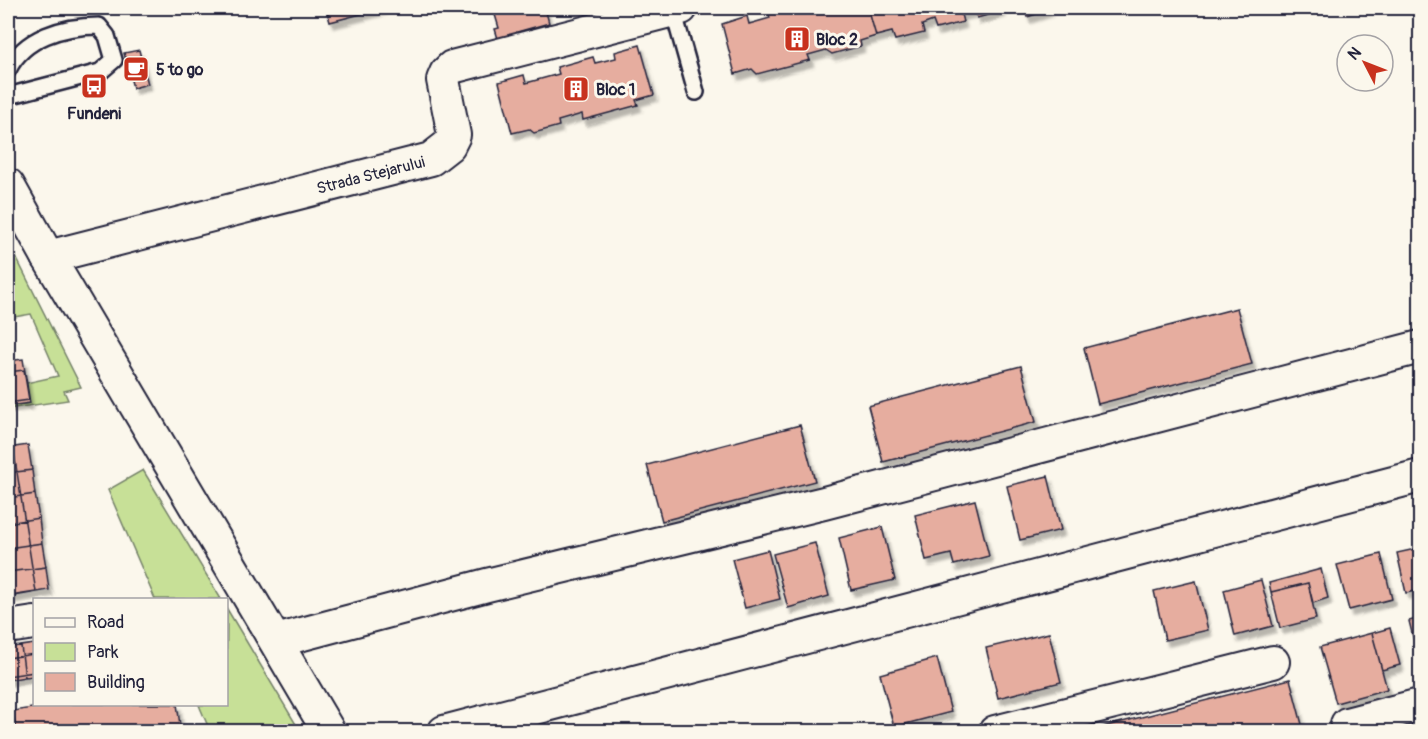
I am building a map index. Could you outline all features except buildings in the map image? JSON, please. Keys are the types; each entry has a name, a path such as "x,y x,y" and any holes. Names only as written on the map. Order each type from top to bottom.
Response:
{"street":[{"name":"Strada Stejarului","path":"48,257 430,159 449,145 454,135 443,80 446,72 452,67 677,9"},
{"path":"8,185 48,257 329,732"},
{"path":"276,641 487,585 824,503 1420,346"},
{"path":"444,732 1420,476"},
{"path":"8,627 33,623"},
{"path":"995,732 1273,662"},
{"path":"1347,724 1420,705"}],"lane":[{"path":"677,9 696,92"},
{"path":"8,70 12,60 23,48 40,38 82,26 99,26 107,36 114,60 100,72 8,96"}],"green space":[{"path":"8,241 81,387 64,391 68,400 8,409 8,406 29,403 26,383 58,376 31,314 8,318"},
{"path":"143,470 220,598 155,598 108,490"},
{"path":"228,611 300,731 210,731 199,706 228,706"}],"place":[{"name":"Bloc 2","path":"797,39"},
{"name":"5 to go","path":"136,69"},
{"name":"Fundeni","path":"94,86"},
{"name":"Bloc 1","path":"576,89"}]}
